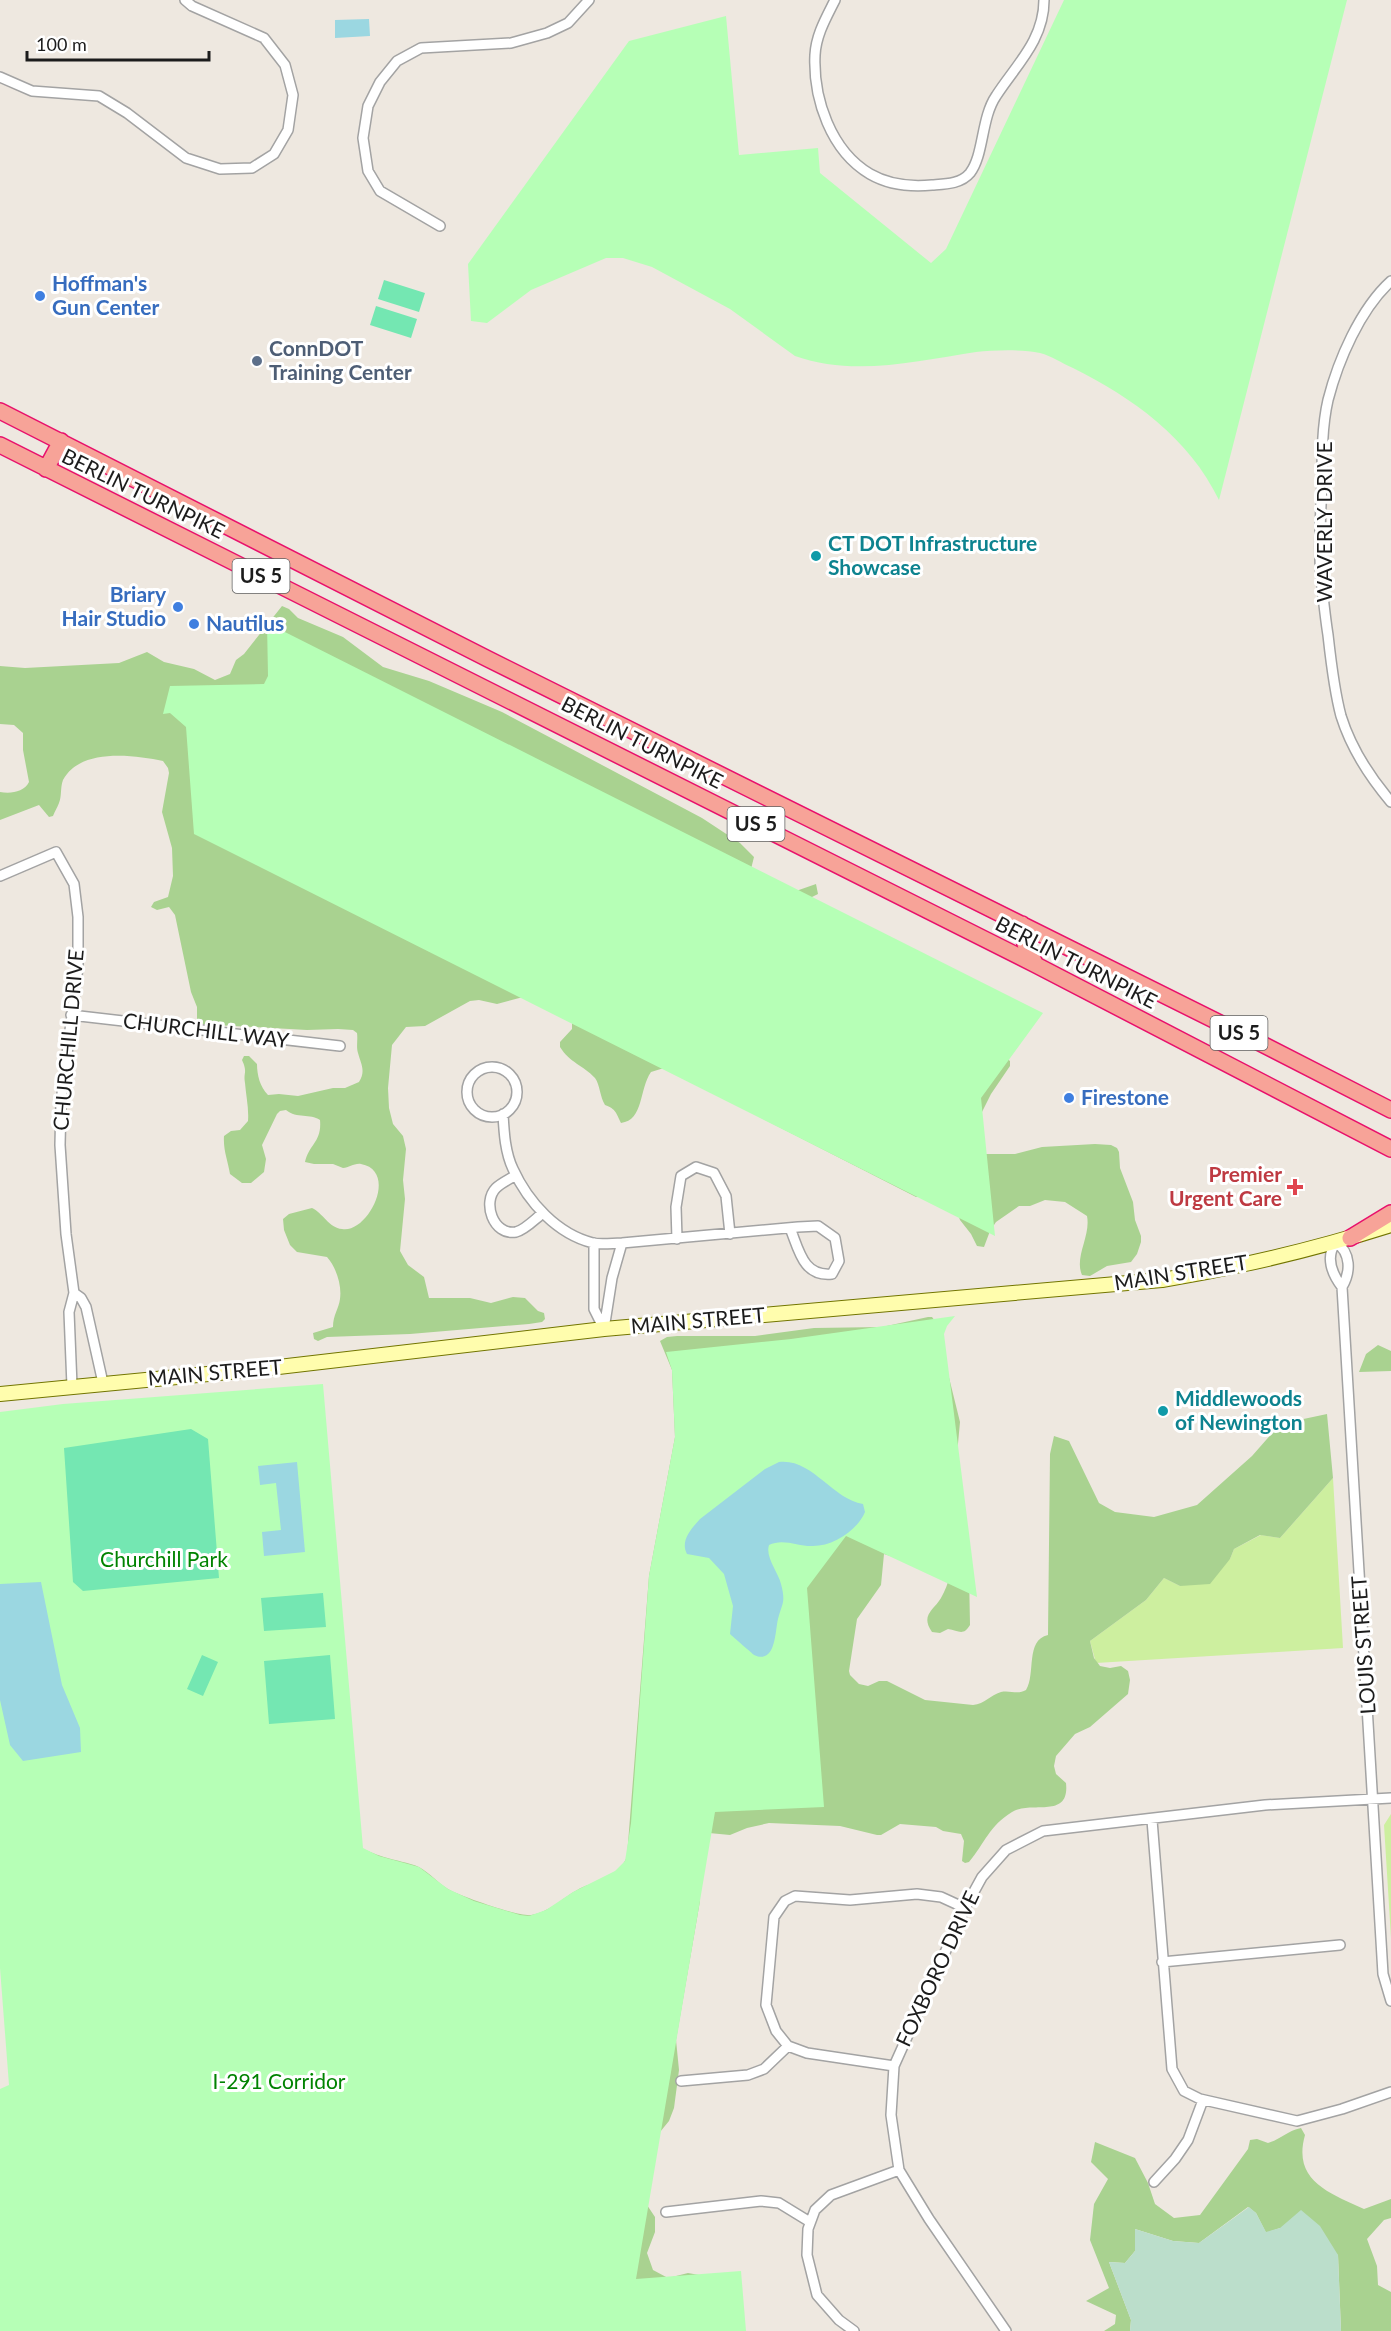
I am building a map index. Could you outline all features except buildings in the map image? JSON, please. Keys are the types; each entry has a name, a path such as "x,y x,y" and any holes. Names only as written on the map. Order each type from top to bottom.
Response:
{"highway":[{"name":"BERLIN TURNPIKE","path":"0,411 488,659 1391,1110"},
{"path":"46,469 61,441"},
{"name":"BERLIN TURNPIKE","path":"0,446 1036,965 1391,1149"},
{"path":"475,682 488,659"},
{"path":"1022,924 1025,944 1036,965"},
{"path":"1354,1130 1391,1161"},
{"path":"1343,1240 1391,1213"}],"main road":[{"name":"MAIN STREET","path":"0,1394 270,1368 604,1329 1162,1280 1221,1270 1343,1240 1391,1225"}],"street":[{"path":"0,77 32,91 99,96 127,113 186,158 220,169 252,168 274,154 288,129 293,95 285,65 264,38 192,6 185,0"},
{"path":"440,226 380,191 368,171 363,138 368,106 380,82 397,61 421,48 512,43 547,33 568,23 589,0"},
{"path":"835,0 821,26 815,54 817,84 824,114 831,130 854,162 871,175 898,185 924,186 950,184 971,172 978,155 985,119 994,97 1029,52 1037,34 1044,0"},
{"name":"WAVERLY DRIVE","path":"1391,281 1384,287 1361,321 1339,364 1330,393 1323,441 1320,529 1321,575 1332,673 1341,716 1355,750 1391,802"},
{"name":"CHURCHILL DRIVE","path":"0,876 56,852 74,884 78,907 77,974 62,1102 60,1145 66,1234 74,1293 69,1312 72,1386"},
{"name":"CHURCHILL WAY","path":"71,1016 340,1046"},
{"path":"503,1114 486,1116 472,1107 467,1091 473,1075 480,1070 495,1067 502,1069 514,1080 516,1096 514,1103 503,1114 504,1137 512,1168 525,1190 549,1220 594,1243 621,1243 790,1228 818,1227 835,1238 839,1261 832,1274 820,1276 806,1267 790,1228"},
{"path":"677,1239 676,1207 681,1176 696,1167 714,1173 726,1196 730,1234"},
{"path":"516,1175 496,1188 491,1199 491,1217 499,1227 517,1232 543,1213"},
{"name":"LOUIS STREET","path":"1342,1287 1348,1278 1347,1254 1343,1240 1331,1249 1330,1257 1333,1272 1342,1287 1383,1974 1391,2001"},
{"path":"594,1243 594,1309 604,1329"},
{"path":"604,1329 612,1278 621,1243"},
{"name":"CHURCHILL DRIVE","path":"74,1293 81,1298 86,1307 103,1383"},
{"name":"FOXBORO DRIVE","path":"1006,2331 929,2219 899,2170 891,2115 894,2066 965,1908 982,1877 1006,1850 1043,1831 1265,1805 1374,1797 1391,1798"},
{"path":"1152,1820 1172,2069 1184,2091 1203,2100 1297,2121 1391,2092"},
{"path":"894,2066 807,2053 788,2046 776,2031 766,2005 774,1917 785,1901 795,1896 850,1900 917,1894 941,1897 965,1908"},
{"path":"1162,1962 1340,1944"},
{"path":"681,2081 748,2075 764,2069 788,2046"},
{"path":"1154,2182 1175,2159 1188,2140 1203,2100"},
{"path":"854,2331 839,2320 817,2295 807,2255 808,2229 815,2210 831,2195 899,2170"},
{"path":"666,2212 761,2201 779,2203 810,2222"}],"green space":[{"path":"1064,0 1347,0 1219,500 1192,457 1157,422 1095,380 1040,353 1016,350 983,351 908,363 862,366 839,366 817,362 795,356 730,309 652,267 623,258 606,258 531,290 487,323 471,321 468,264 629,41 726,16 739,155 818,148 820,173 931,263 946,249"},
{"path":"384,280 425,293 419,312 378,299"},
{"path":"376,306 417,319 411,338 370,325"},
{"path":"282,606 298,618 343,637 383,667 429,681 502,712 702,818 740,843 754,857 751,869 796,891 816,884 818,894 806,900 1010,1061 1010,1066 991,1094 979,1118 981,1154 1015,1154 1042,1147 1095,1144 1111,1145 1117,1148 1120,1168 1133,1202 1135,1220 1141,1236 1137,1254 1131,1262 1107,1266 1090,1276 1082,1275 1080,1261 1087,1231 1087,1216 1065,1202 1045,1200 1030,1206 1019,1206 996,1222 984,1247 977,1246 960,1220 956,1209 926,1197 916,1197 664,1068 651,1072 634,1116 621,1123 614,1110 605,1105 595,1078 568,1057 560,1047 560,1042 572,1029 572,1022 523,997 497,1004 479,1000 470,1001 425,1026 406,1027 392,1045 388,1088 389,1108 393,1124 403,1136 406,1149 403,1180 405,1199 400,1251 408,1265 424,1277 429,1298 470,1298 491,1303 513,1297 525,1298 538,1311 544,1313 545,1319 542,1322 529,1324 410,1334 327,1337 318,1341 314,1339 313,1333 333,1327 340,1299 338,1276 327,1257 297,1252 290,1245 284,1230 283,1219 289,1214 312,1208 337,1228 352,1228 361,1222 376,1201 379,1189 378,1178 372,1169 361,1164 343,1168 333,1164 305,1162 319,1133 320,1120 316,1118 290,1113 286,1110 277,1114 262,1145 266,1159 264,1172 251,1183 242,1183 230,1174 224,1136 231,1131 240,1130 248,1121 245,1070 242,1060 244,1056 249,1056 257,1064 260,1081 268,1095 298,1096 333,1088 345,1088 359,1082 362,1074 357,1051 357,1033 353,1030 338,1029 307,1030 197,1024 197,1007 191,992 175,915 169,907 157,910 151,907 154,902 168,897 173,876 172,848 162,812 169,773 163,761 123,756 94,758 71,770 63,780 60,800 53,816 49,817 39,805 0,820 0,792 17,792 29,782 23,750 23,733 14,725 0,724 0,666 25,668 119,663 147,652 164,662 194,669 215,680 230,674 236,660 244,654"},
{"path":"267,623 1043,1013 981,1098 995,1236 194,834 186,727 170,713 163,714 170,686 264,684 268,676"},
{"name":"I-291 Corridor","path":"955,1316 944,1334 977,1597 846,1536 807,1588 824,1807 715,1812 636,2279 741,2271 746,2331 0,2331 0,2089 9,2085 0,1968 0,1412 63,1404 323,1384 363,1848 379,1856 419,1867 448,1889 474,1901 529,1916 546,1910 573,1892 615,1871 625,1861 631,1823 649,1576 675,1437 672,1370 666,1352 791,1339"},
{"name":"I-291 Corridor","path":"932,1317 935,1321 960,1422 956,1465 969,1573 970,1625 963,1632 948,1629 940,1633 932,1632 927,1621 929,1613 942,1595 950,1575 884,1554 881,1585 857,1619 849,1671 859,1684 868,1686 879,1681 887,1681 925,1700 973,1705 1001,1692 1026,1690 1036,1643 1048,1635 1050,1454 1054,1436 1069,1441 1099,1503 1115,1512 1154,1517 1197,1505 1252,1456 1280,1424 1327,1414 1333,1478 1280,1538 1260,1535 1234,1549 1230,1559 1210,1584 1180,1586 1164,1578 1146,1600 1090,1641 1094,1658 1100,1666 1110,1668 1121,1666 1128,1671 1130,1680 1128,1694 1090,1727 1075,1734 1056,1756 1054,1766 1056,1774 1066,1783 1066,1794 1062,1801 1048,1807 1020,1809 1004,1817 969,1862 962,1861 964,1841 961,1834 943,1831 936,1827 900,1824 877,1835 840,1826 769,1823 730,1835 709,1833 696,1883 700,1901 676,2040 679,2070 674,2108 669,2121 660,2132 643,2199 655,2217 655,2232 647,2253 653,2270 668,2278 688,2273 710,2277 418,2331 0,1785 354,1845 380,1856 419,1867 448,1889 515,1913 531,1915 551,1907 576,1890 615,1872 627,1856 649,1576 675,1437 672,1370 660,1341 667,1337 677,1336 755,1336 814,1328 882,1327"},
{"path":"1378,1345 1391,1351 1391,1371 1359,1372 1366,1354"},
{"name":"Churchill Park","path":"191,1429 208,1439 219,1578 83,1591 73,1582 64,1448"},
{"path":"1333,1478 1343,1648 1096,1663 1090,1641 1146,1600 1164,1578 1180,1586 1230,1559 1234,1549 1261,1535 1280,1538"},
{"path":"323,1593 326,1627 264,1631 261,1598"},
{"path":"202,1655 218,1662 203,1696 187,1689"},
{"path":"330,1655 335,1719 269,1724 264,1661"},
{"path":"1391,1814 1391,1938 1384,1825"},
{"path":"1301,2128 1305,2135 1302,2151 1304,2164 1309,2174 1327,2191 1364,2209 1391,2199 1391,2218 1384,2220 1367,2239 1377,2266 1378,2285 1391,2292 1391,2331 1341,2331 1338,2255 1280,2228 1266,2233 1256,2213 1248,2207 1199,2243 1173,2241 1135,2229 1135,2251 1125,2263 1109,2262 1131,2320 1130,2331 1104,2331 1115,2324 1116,2315 1086,2301 1109,2288 1090,2240 1094,2204 1108,2179 1091,2162 1095,2142 1135,2158 1148,2183 1155,2204 1174,2218 1200,2215 1248,2149 1250,2140 1257,2139 1268,2143"},
{"path":"1249,2207 1256,2213 1266,2232 1280,2228 1301,2210 1320,2226 1338,2255 1341,2331 1130,2331 1131,2320 1109,2262 1125,2263 1135,2251 1135,2229 1173,2241 1199,2243"}],"water":[{"path":"369,19 370,36 335,38 335,20"},
{"path":"297,1462 305,1552 264,1556 262,1532 281,1530 276,1483 260,1485 258,1466"},
{"path":"779,1462 791,1462 802,1466 841,1495 863,1504 865,1512 850,1531 827,1544 811,1546 779,1542 769,1545 770,1559 781,1584 783,1599 773,1645 767,1655 761,1657 754,1655 730,1634 733,1606 724,1574 709,1558 687,1554 685,1544 690,1531 700,1519 765,1469"},
{"path":"41,1582 62,1685 80,1728 81,1752 23,1761 10,1745 0,1700 0,1584"}],"place":[{"name":"Hoffman's Gun Center","path":"40,296"},
{"name":"ConnDOT Training Center","path":"257,361"},
{"name":"CT DOT Infrastructure Showcase","path":"816,556"},
{"name":"Briary Hair Studio","path":"178,607"},
{"name":"Nautilus","path":"194,624"},
{"name":"Firestone","path":"1069,1098"},
{"name":"Premier Urgent Care","path":"1295,1187"},
{"name":"Middlewoods of Newington","path":"1163,1411"}]}
